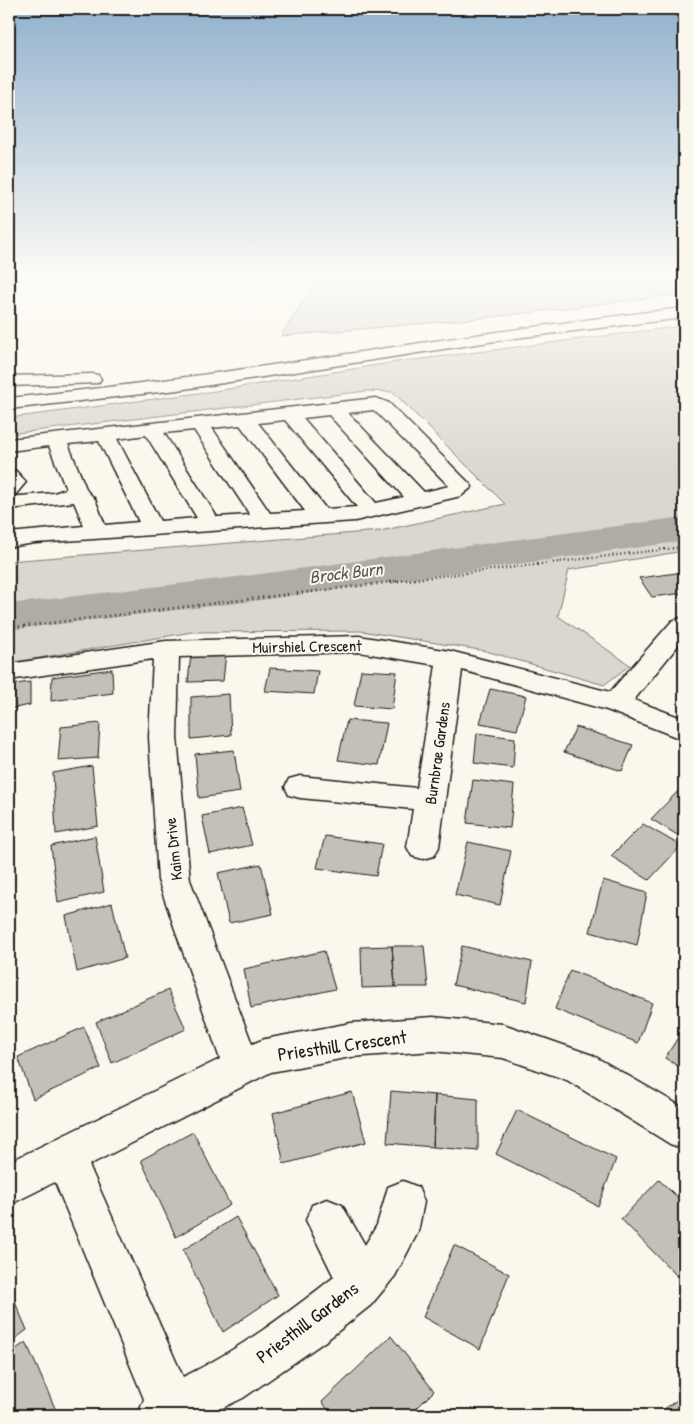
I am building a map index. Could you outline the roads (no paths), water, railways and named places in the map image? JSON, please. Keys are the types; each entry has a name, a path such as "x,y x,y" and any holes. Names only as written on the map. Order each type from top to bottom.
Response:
{"main road":[{"path":"9,390 116,379 374,342"},
{"path":"9,409 460,342"},
{"path":"9,381 116,379"},
{"path":"9,404 137,390"},
{"path":"9,445 366,404 382,407 462,487 454,492 355,514 35,536 9,540"},
{"path":"333,408 419,500"},
{"path":"289,413 371,510"},
{"path":"244,418 320,516"},
{"path":"199,423 264,520"},
{"path":"150,428 211,524"},
{"path":"105,434 153,528"},
{"path":"56,439 77,490 71,495"},
{"path":"9,475 16,482 9,490"},
{"path":"9,503 71,495 80,496 84,499 97,532"},
{"path":"9,503 20,505 35,536"},
{"path":"616,703 681,626 684,625"},
{"name":"Muirshiel Crescent","path":"9,672 166,649 359,644 450,659 616,703 684,730"},
{"name":"Kaim Drive","path":"166,649 164,736 174,880 242,1068"},
{"name":"Burnbrae Gardens","path":"423,846 450,659"},
{"path":"300,787 430,800"},
{"name":"Priesthill Crescent","path":"9,1184 265,1056 351,1040 433,1034 503,1041 579,1067 684,1130"},
{"name":"Priesthill Gardens","path":"64,1156 167,1412 234,1376 311,1324 361,1282 380,1261 397,1232 404,1202"},
{"path":"327,1220 361,1282"}],"waterway":[{"name":"Brock Burn","path":"9,617 253,588 684,529"}]}
